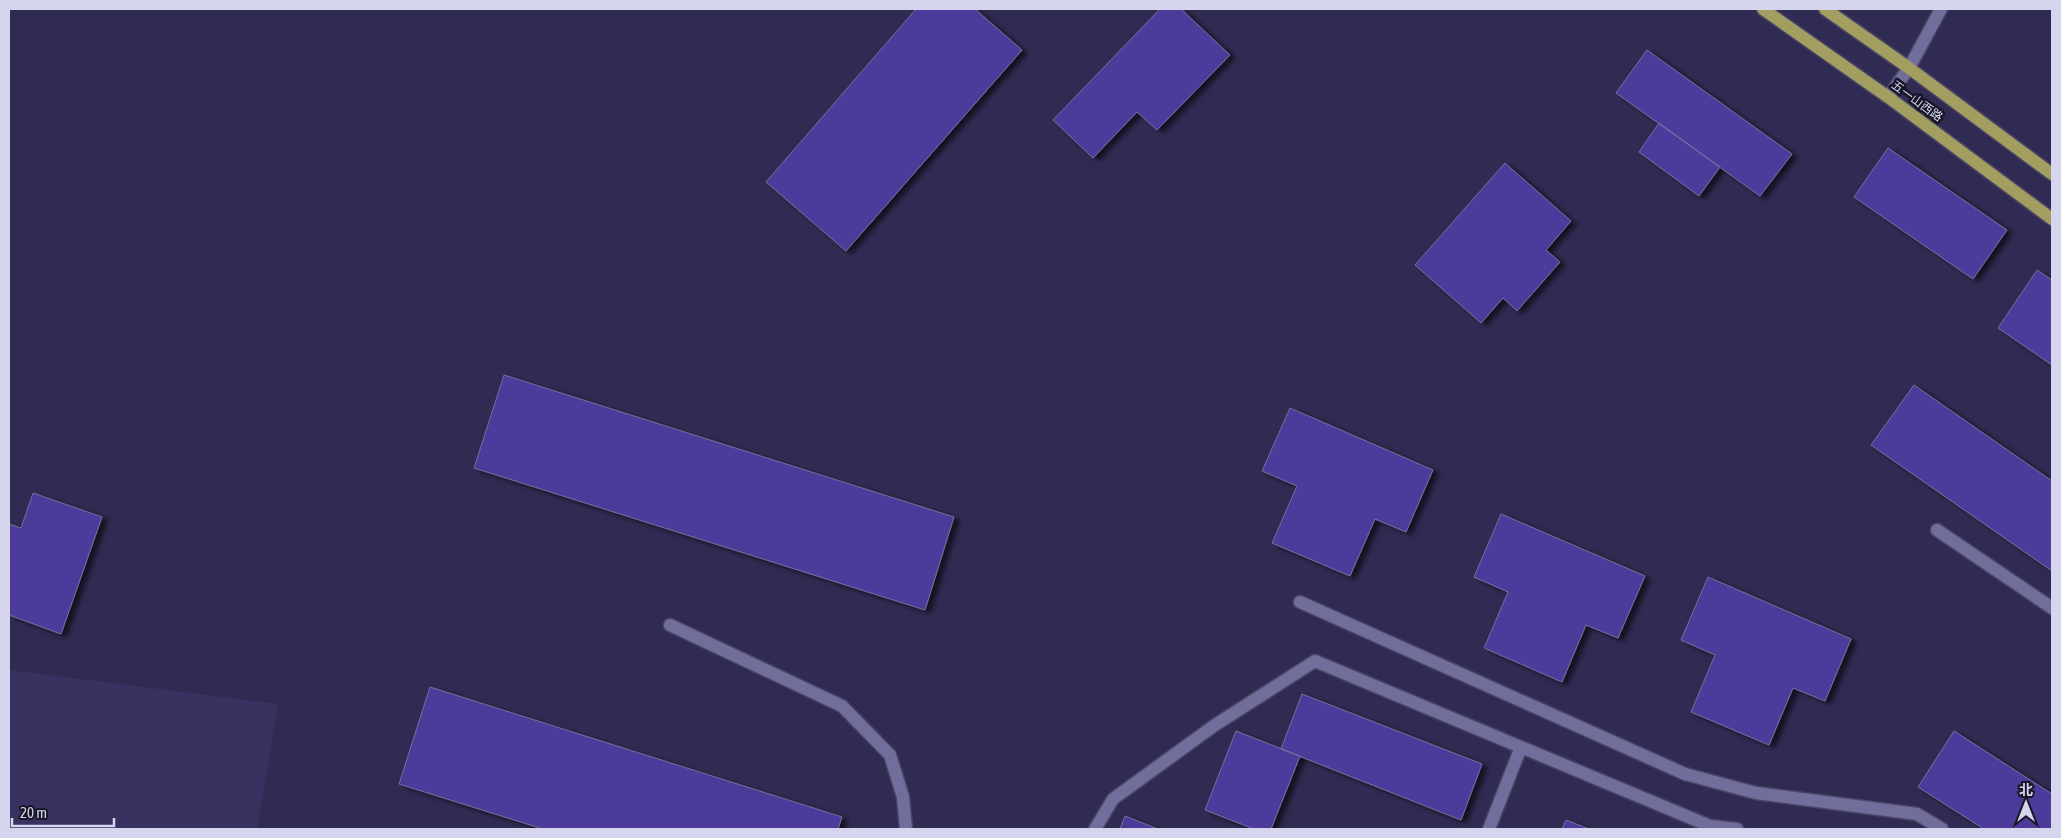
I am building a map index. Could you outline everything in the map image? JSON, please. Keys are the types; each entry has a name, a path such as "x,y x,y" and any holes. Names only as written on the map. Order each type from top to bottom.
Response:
{"main road":[{"name":"五一山西路","path":"1762,9 1888,97 2052,219"},
{"name":"五一山西路","path":"1825,9 1909,68 2052,174"}],"street":[{"path":"1888,97 1909,68 1941,9"},
{"path":"1937,530 2052,608"},
{"path":"1300,602 1685,774 1756,793 1917,814 1942,829"},
{"path":"670,625 842,706 890,755 903,797 906,829"},
{"path":"1095,829 1113,799 1215,725 1315,661 1710,826 1737,829"},
{"path":"1489,829 1521,747"}],"shaded area":[{"path":"9,670 278,704 257,829 9,829"}],"building":[{"path":"916,9 975,9 1022,50 846,251 766,182"},
{"path":"1160,9 1181,9 1230,55 1157,130 1137,112 1093,158 1053,120"},
{"path":"1647,50 1792,154 1760,196 1616,93"},
{"path":"1659,123 1720,167 1699,196 1639,152"},
{"path":"1888,148 2007,230 1973,279 1854,197"},
{"path":"1505,163 1571,221 1546,250 1560,262 1517,311 1503,298 1481,323 1415,265"},
{"path":"2037,270 2052,280 2052,365 1998,328"},
{"path":"504,375 954,517 925,610 474,468"},
{"path":"1914,385 2052,481 2052,571 1871,445"},
{"path":"1290,408 1433,470 1406,532 1375,519 1350,576 1272,543 1297,486 1262,471"},
{"path":"33,493 102,517 61,634 9,615 9,524 21,528"},
{"path":"1501,514 1645,576 1618,638 1586,625 1562,682 1484,648 1508,592 1474,577"},
{"path":"1708,577 1851,639 1825,701 1793,688 1769,745 1691,712 1715,655 1681,640"},
{"path":"430,687 842,817 838,829 543,829 399,784"},
{"path":"1302,694 1482,764 1461,820 1281,749"},
{"path":"1236,731 1300,756 1271,829 1254,829 1205,810"},
{"path":"1954,731 2052,794 2052,829 1984,829 1918,787"},
{"path":"1125,816 1158,829 1120,829"},
{"path":"1566,820 1589,829 1562,829"}]}
